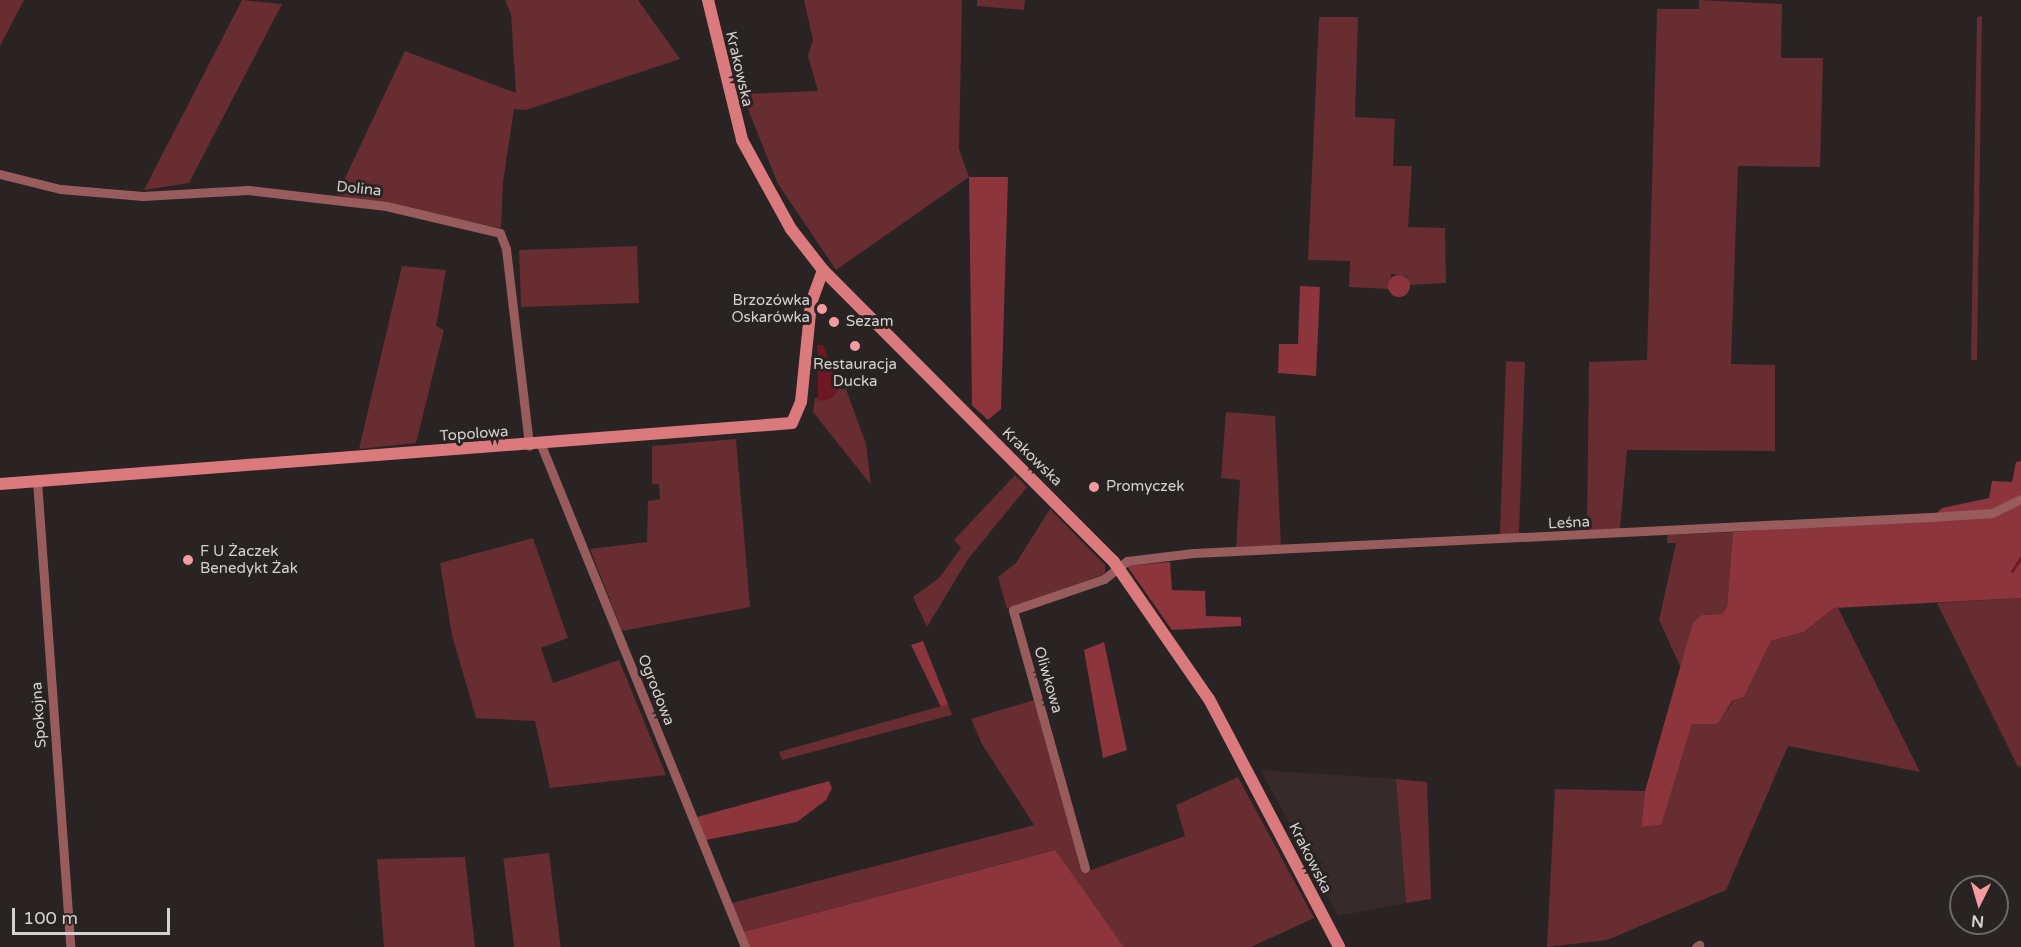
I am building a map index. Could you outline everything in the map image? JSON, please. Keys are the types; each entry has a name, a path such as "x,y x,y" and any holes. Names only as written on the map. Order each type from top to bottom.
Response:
{"main road":[{"name":"Krakowska","path":"708,0 746,150 774,203 823,270 1118,569 1209,699 1339,947"},
{"name":"Topolowa","path":"0,484 535,445 792,423 801,402 811,303 823,270"}],"street":[{"name":"Dolina","path":"0,174 60,189 143,196 248,190 386,206 500,233 506,249 535,445"},
{"name":"Ogrodowa","path":"535,445 745,947"},
{"name":"Spokojna","path":"37,481 70,947"},
{"name":"Leśna","path":"1118,569 1127,561 1194,554 1482,543 1992,513 2021,499"},
{"name":"Oliwkowa","path":"1085,868 1013,609 1104,579 1118,569"}],"shaded area":[{"path":"0,0 24,0 0,46"},
{"path":"242,0 282,4 189,183 144,190"},
{"path":"505,0 638,0 680,59 526,110 514,109 503,182 501,228 337,195 405,51 516,93 511,14"},
{"path":"804,0 962,0 959,149 969,177 836,270 778,184 742,94 818,91 808,56 813,40"},
{"path":"977,0 1025,0 1024,10 977,6"},
{"path":"1699,0 1782,4 1781,58 1823,58 1820,167 1738,166 1731,364 1775,365 1775,451 1627,450 1620,529 1587,530 1589,362 1647,360 1657,9 1699,9"},
{"path":"1982,16 1977,360 1971,360 1977,17"},
{"path":"1319,17 1358,17 1355,117 1395,119 1393,166 1412,166 1408,227 1445,228 1446,283 1407,285 1407,276 1391,274 1390,289 1349,287 1350,261 1308,260"},
{"path":"969,177 1008,177 1001,409 988,420 972,405"},
{"path":"637,246 639,303 521,307 519,250"},
{"path":"402,266 446,270 436,326 444,330 416,443 359,449"},
{"path":"1399,275 1407,278 1410,286 1407,294 1399,297 1391,294 1388,286 1391,278"},
{"path":"1300,286 1320,287 1316,376 1278,373 1279,344 1298,344"},
{"path":"817,345 823,345 839,389 830,399 818,401"},
{"path":"1506,361 1525,362 1519,537 1500,536"},
{"path":"839,389 846,389 866,444 871,485 813,412 815,398 830,399"},
{"path":"1226,412 1275,416 1281,547 1236,549 1240,480 1221,478"},
{"path":"736,439 750,607 622,631 590,549 647,542 648,501 660,499 659,484 652,484 652,446"},
{"path":"2021,461 2021,495 1990,510 1937,513 1942,508 1989,498 1992,481 2012,482 2016,462"},
{"path":"1015,475 1027,487 968,559 927,627 913,597 939,578 961,548 954,540"},
{"path":"2021,503 2021,598 1834,608 1804,632 1771,641 1744,697 1732,701 1718,724 1692,724 1661,825 1641,827 1645,791 1693,622 1702,615 1722,614 1727,607 1733,532 1996,515"},
{"path":"1050,509 1105,565 1105,574 1007,609 998,577 1016,563"},
{"path":"1733,532 1727,607 1722,614 1702,615 1693,622 1681,668 1659,620 1676,543 1667,543 1667,535"},
{"path":"533,538 568,638 541,648 553,683 619,660 666,775 550,788 535,721 476,718 452,635 440,563"},
{"path":"1170,562 1172,590 1205,591 1206,616 1241,617 1241,626 1172,630 1127,566"},
{"path":"2021,598 2021,766 2018,767 1937,603"},
{"path":"1834,608 1838,608 1920,772 1788,746 1726,890 1607,940 1547,947 1555,789 1645,791 1641,827 1660,825 1692,724 1718,724 1733,701 1744,697 1771,641 1804,632"},
{"path":"923,641 948,704 941,707 911,645"},
{"path":"1104,642 1127,750 1103,758 1084,650"},
{"path":"1034,700 1083,873 1185,836 1176,805 1238,777 1314,918 1251,947 1124,947 1054,850 743,932 732,903 1034,825 982,744 971,719"},
{"path":"948,704 952,715 782,760 779,752"},
{"path":"1261,770 1396,779 1406,903 1338,916"},
{"path":"1396,779 1427,782 1431,899 1406,903"},
{"path":"829,781 832,788 826,800 797,822 706,840 697,817"},
{"path":"1055,850 1124,947 749,947 743,932"},
{"path":"549,853 561,947 514,947 503,859"},
{"path":"465,857 475,947 384,947 377,859"}],"waterway":[{"path":"2012,571 2021,557"}],"place":[{"name":"Brzozówka Oskarówka","path":"822,309"},
{"name":"Sezam","path":"834,322"},
{"name":"Restauracja Ducka","path":"855,346"},
{"name":"Promyczek","path":"1094,487"},
{"name":"F U Żaczek Benedykt Żak","path":"188,560"}]}
